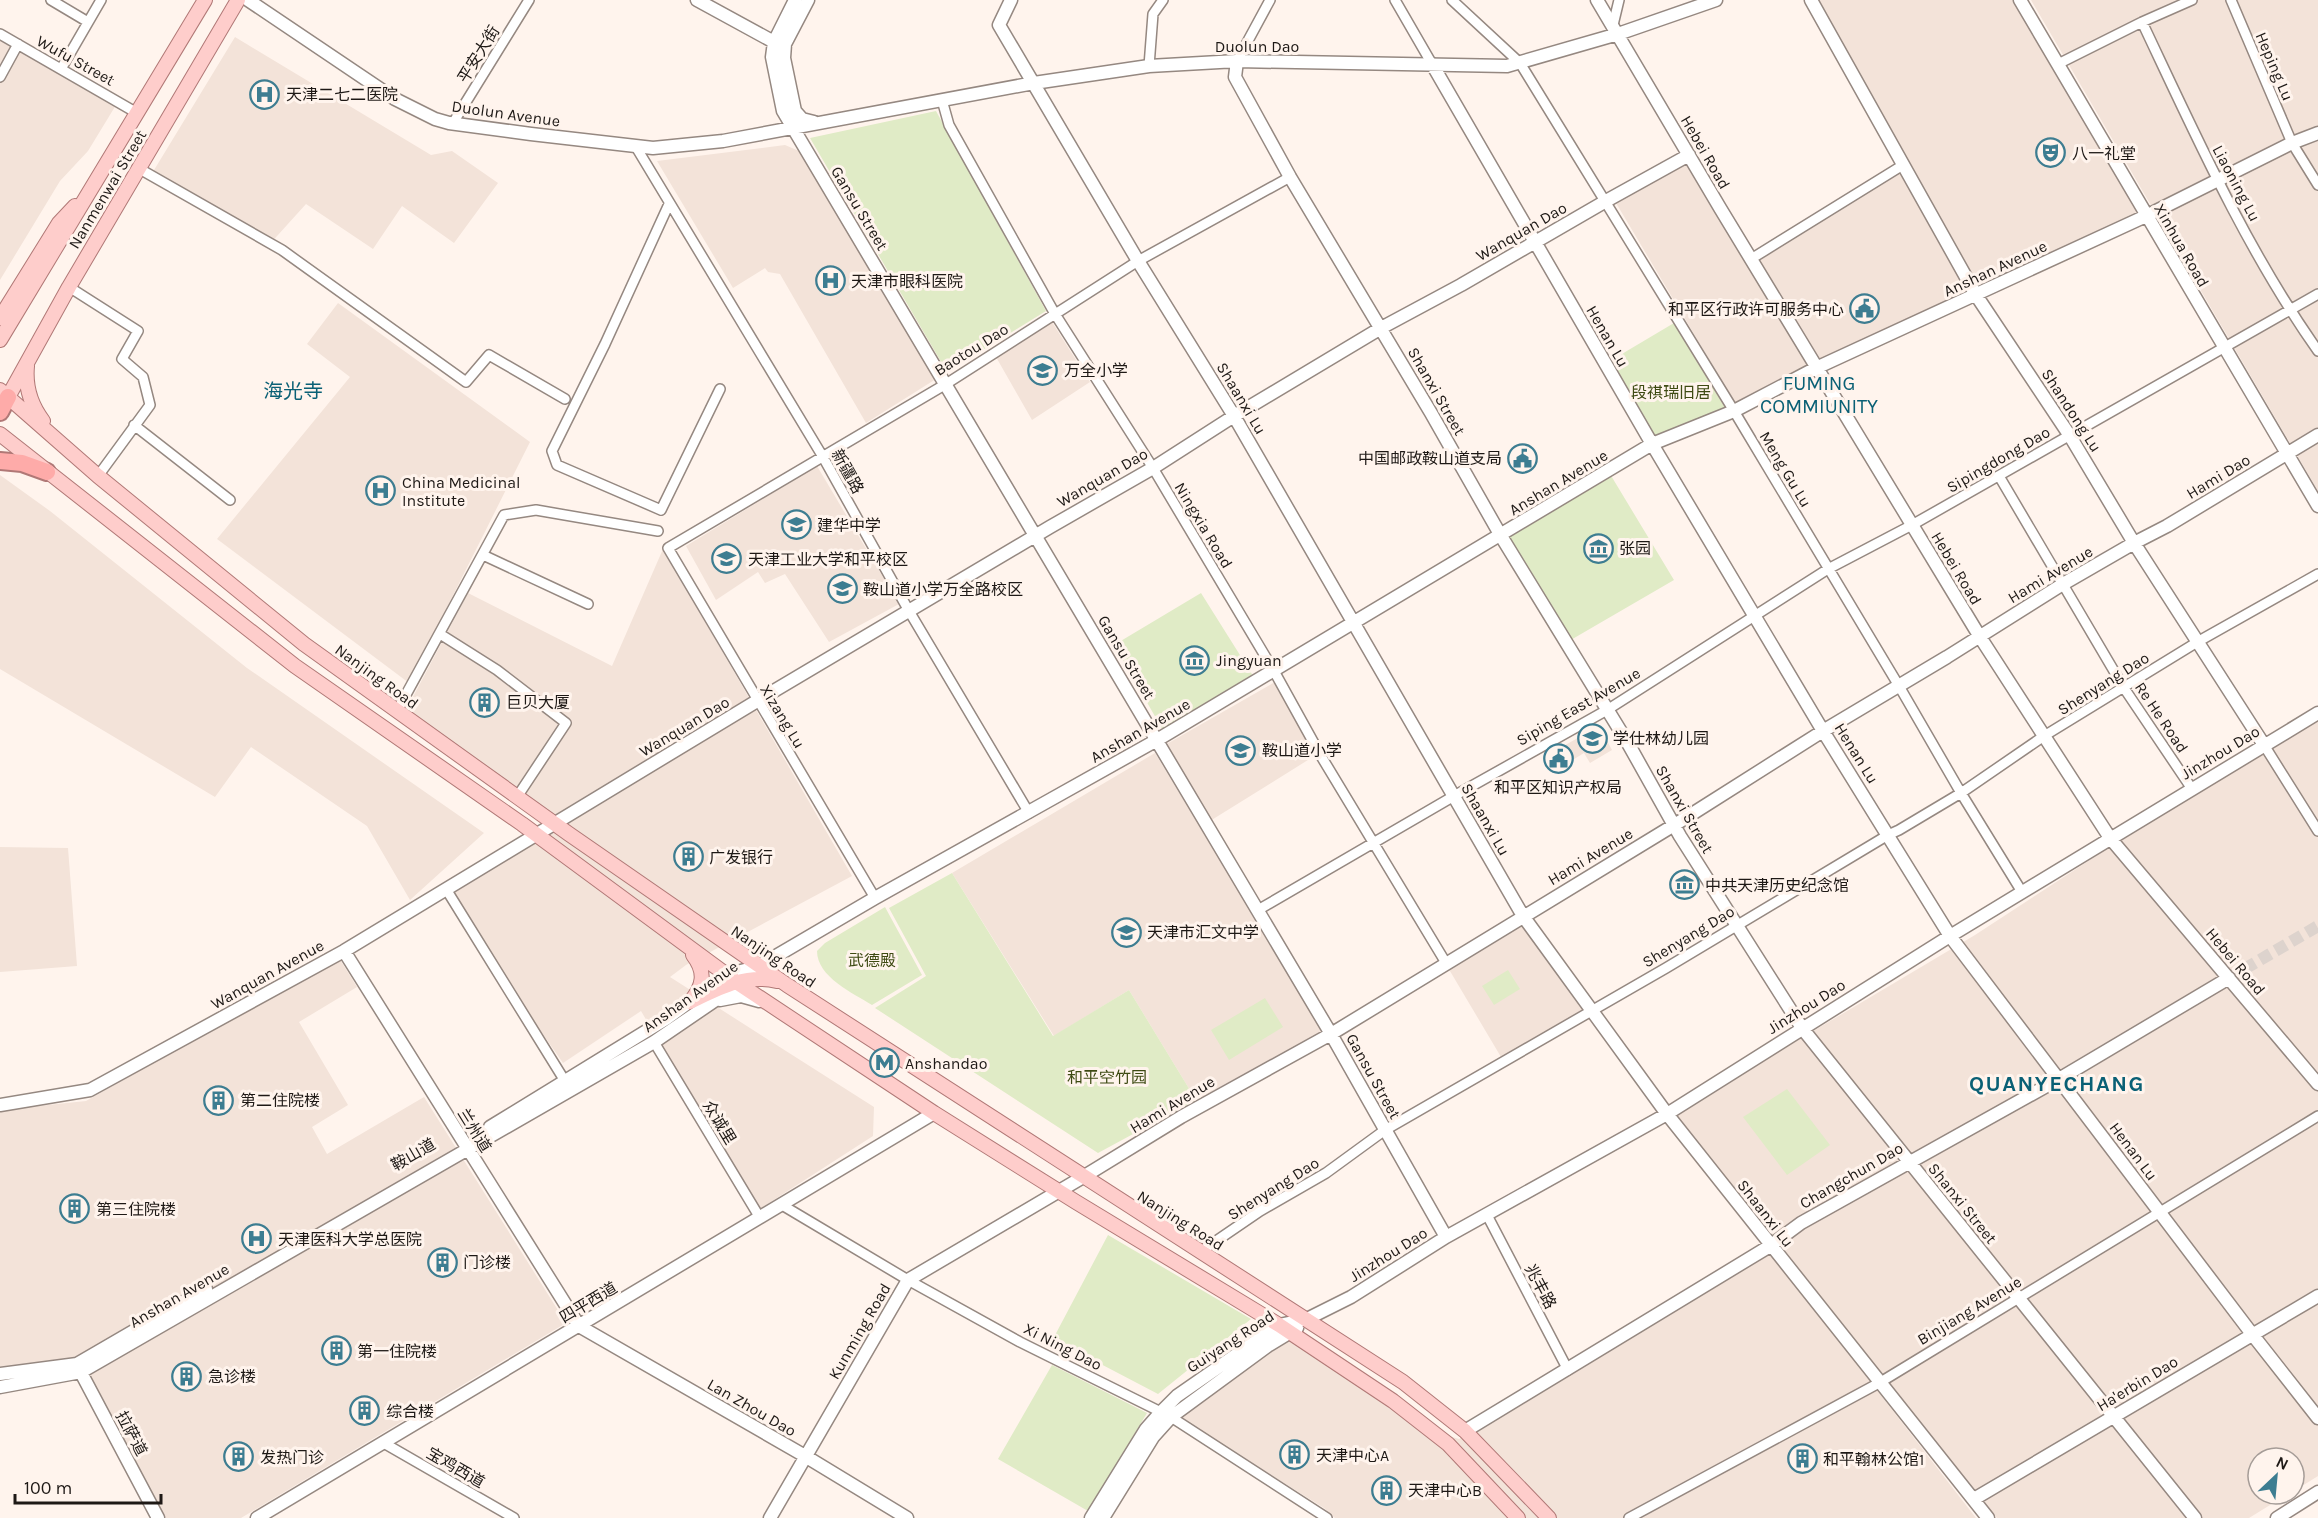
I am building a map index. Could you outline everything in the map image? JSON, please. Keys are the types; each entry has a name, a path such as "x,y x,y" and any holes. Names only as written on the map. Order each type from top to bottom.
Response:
{"highway":[{"path":"0,461 22,463 47,472"}],"main road":[{"name":"Nanmenwai Street","path":"0,340 205,0"},
{"name":"Nanmenwai Street","path":"2,396 28,358 238,0"},
{"path":"0,318 59,223 94,185"},
{"path":"28,358 26,383 30,400 40,417 68,448"},
{"name":"Nanjing Road","path":"2,396 304,644 555,824 759,966 1403,1382 1465,1431 1549,1518"},
{"path":"0,424 47,472"},
{"path":"0,434 295,666 536,835 684,945 777,1010 934,1113 1292,1333 1393,1401 1448,1444 1518,1518"},
{"path":"684,945 698,962 703,973 698,991 690,1002"},
{"path":"690,1002 736,980 765,978 788,985"}],"street":[{"path":"51,0 88,22"},
{"path":"61,69 101,0"},
{"name":"Duolun Avenue","path":"248,0 395,99 423,114 453,123 636,147 666,147 723,141 793,127"},
{"name":"平安大街","path":"453,123 529,0"},
{"path":"697,0 779,43"},
{"path":"795,0 779,43 795,111 802,119 818,123"},
{"path":"779,43 808,0"},
{"name":"Shaanxi Lu","path":"1011,0 999,25 1138,261 1234,416 1523,916 1667,1114 1879,1383 1989,1518"},
{"path":"1149,66 1153,14 1163,0"},
{"path":"1237,61 1270,0"},
{"path":"1395,0 1432,64"},
{"name":"Meng Gu Lu","path":"1452,0 1520,63 1734,411 2022,892"},
{"name":"Hebei Road","path":"1597,0 1750,259 1980,637 2110,838 2318,1084"},
{"path":"1616,30 1619,0"},
{"name":"Duolun Dao","path":"793,127 1034,82 1149,66 1237,61 1507,66 1716,0"},
{"name":"Shandong Lu","path":"1811,0 1976,295 2070,436 2134,543 2199,641 2318,831"},
{"name":"Xinhua Road","path":"2020,0 2318,506"},
{"path":"2058,64 2192,0"},
{"name":"Heping Lu","path":"2231,0 2292,143 2318,185"},
{"name":"Liaoning Lu","path":"2142,22 2217,181 2290,311 2318,351"},
{"name":"Wufu Street","path":"0,34 137,113"},
{"name":"Gansu Street","path":"779,43 772,57 783,111 1331,1034 1446,1238"},
{"path":"0,77 18,45"},
{"name":"Shanxi Street","path":"1237,61 1235,77 1290,177 1381,328 1501,536 1735,925 1803,1028 2195,1518"},
{"name":"Henan Lu","path":"1432,64 1652,444 1823,731 1950,936 2318,1418"},
{"name":"Ningxia Road","path":"942,100 949,125 1055,314 1153,468 1274,670 1321,756 1446,963"},
{"name":"Anshan Avenue","path":"568,1085 654,1042 714,1002 736,980 759,966 875,898 1157,740 1652,444 1734,411 1816,368 2146,216 2292,143 2318,134"},
{"name":"新疆路","path":"636,147 823,457 909,611 1029,813"},
{"name":"Wanquan Dao","path":"536,835 1034,536 1153,468 1234,416 1381,328 1689,155"},
{"path":"1750,259 1903,165"},
{"path":"138,168 282,250 466,382 489,355 566,399"},
{"name":"Baotou Dao","path":"669,548 946,384 1138,261 1290,177"},
{"path":"669,204 605,344 552,451 557,465 661,510 720,389"},
{"path":"69,287 138,331 122,359 142,378 150,405 98,476"},
{"path":"2224,349 2318,294"},
{"name":"Sipingdong Dao","path":"1912,525 2224,349"},
{"path":"134,425 230,500"},
{"name":"Hami Dao","path":"2134,543 2167,526 2318,435"},
{"name":"Re He Road","path":"1999,476 2124,688 2192,789"},
{"path":"397,711 504,515 536,510 658,531"},
{"name":"Siping East Avenue","path":"1258,910 1373,842 1607,710 1754,614 1828,569 1912,525"},
{"name":"Hami Avenue","path":"1059,1191 1181,1117 1331,1034 2063,584 2134,543"},
{"name":"Xizang Lu","path":"669,548 875,898"},
{"path":"483,555 588,604"},
{"name":"Shenyang Dao","path":"1200,1252 1260,1211 1326,1173 1385,1130 1592,1011 1888,834 1899,830 1961,793 2044,736 2199,641 2318,574"},
{"path":"440,634 497,670 566,723 517,797"},
{"name":"Jinzhou Dao","path":"1307,1319 1352,1297 1446,1238 1667,1114 1950,936 2318,714"},
{"name":"Wanquan Avenue","path":"0,1105 90,1090 344,951 536,835"},
{"path":"446,889 568,1085"},
{"name":"兰州道","path":"344,951 579,1326"},
{"path":"736,980 759,966"},
{"name":"Changchun Dao","path":"1465,1431 1770,1246 1801,1223 2059,1079 2229,978"},
{"path":"714,1002 741,996 750,997 777,1010"},
{"name":"鞍山道","path":"79,1368 568,1085 690,1002"},
{"name":"众诚里","path":"654,1042 760,1218"},
{"name":"四平西道","path":"257,1518 934,1113"},
{"name":"Binjiang Avenue","path":"1629,1518 1879,1383 2318,1116"},
{"name":"Kunming Road","path":"770,1518 908,1280 1059,1191"},
{"name":"Xi Ning Dao","path":"782,1205 908,1280 1020,1342 1166,1414 1328,1518"},
{"name":"兆丰路","path":"1487,1215 1568,1370"},
{"name":"Ha'erbin Dao","path":"1974,1499 2318,1296"},
{"name":"Guiyang Road","path":"1102,1518 1177,1396 1279,1325 1307,1319"},
{"name":"Guiyang Road","path":"1091,1518 1152,1421 1269,1345 1292,1333 1307,1319"},
{"name":"Lan Zhou Dao","path":"579,1326 805,1456 907,1518"},
{"path":"0,1374 79,1368"},
{"path":"0,1387 79,1368"},
{"name":"拉萨道","path":"79,1368 158,1518"},
{"name":"宝鸡西道","path":"382,1442 514,1518"},
{"path":"2277,1518 2318,1492"}],"shaded area":[{"path":"1812,0 2017,0 2142,214 1816,364 1749,257 1902,162"},
{"path":"2031,0 2318,0 2318,491"},
{"name":"天津二七二医院","path":"235,37 431,155 452,151 498,183 454,243 402,206 373,249 306,204 268,246 151,175"},
{"path":"0,38 116,105 88,151 60,181 0,280"},
{"name":"天津市眼科医院","path":"785,145 799,151 936,379 866,423 780,274 768,272 765,268 733,288 657,161"},
{"path":"1686,162 1808,366 1735,403 1616,203"},
{"name":"China Medicinal Institute","path":"338,303 530,442 409,683 217,539 350,377 307,344"},
{"name":"万全小学","path":"1052,322 1090,382 1032,420 996,357"},
{"path":"817,466 899,604 829,642 785,574 765,583 758,572 716,600 686,546"},
{"path":"0,475 50,511 247,668 484,833 410,900 367,826 251,747 215,797 0,669"},
{"path":"663,549 852,876 686,965 670,977 874,1107 873,1136 758,1210 641,1011 563,1063 445,894 562,824 406,710 468,593 612,666"},
{"name":"鞍山道小学","path":"1275,682 1316,755 1210,821 1165,745"},
{"path":"2318,719 2318,1476 2306,1484 2306,1446 2246,1446 2246,1506 2268,1506 2249,1518 1997,1518 1775,1247 1672,1115 1975,935 2116,843"},
{"name":"学仕林幼儿园","path":"1599,726 1612,750 1590,763 1584,753 1553,772 1544,757"},
{"name":"天津市汇文中学","path":"1155,753 1324,1031 1196,1100 1129,990 1054,1036 952,873"},
{"path":"0,847 68,848 77,966 0,972"},
{"path":"1521,919 1586,1009 1501,1057 1447,966"},
{"name":"天津医科大学总医院","path":"339,958 357,987 299,1022 348,1105 312,1127 327,1154 424,1097 566,1323 241,1518 166,1518 78,1359 0,1368 0,1110 86,1101"},
{"path":"1769,1251 1976,1518 1335,1518 1324,1508 1178,1417 1191,1392 1268,1338 1284,1334 1424,1429 1459,1439"}],"green space":[{"path":"936,111 1046,311 947,372 810,138"},
{"name":"段祺瑞旧居","path":"1674,323 1727,411 1656,443 1610,361"},
{"name":"张园","path":"1610,474 1674,580 1569,641 1506,537"},
{"path":"1201,593 1255,679 1164,732 1114,645"},
{"name":"和平空竹园","path":"952,873 1053,1036 1129,990 1196,1100 1098,1153 875,1008 926,976 889,908"},
{"name":"武德殿","path":"885,907 922,975 872,1005 829,976 823,969 817,951 825,943"},
{"path":"1508,970 1520,989 1494,1005 1482,986"},
{"path":"1265,998 1283,1027 1229,1060 1211,1030"},
{"path":"1787,1089 1830,1145 1787,1175 1743,1117"},
{"path":"1108,1235 1251,1319 1158,1394 1053,1339"},
{"path":"1052,1365 1147,1413 1088,1511 998,1459"}],"tunnel":[{"path":"2229,978 2318,926"}],"place":[{"name":"天津二七二医院","path":"265,94"},
{"name":"八一礼堂","path":"2051,153"},
{"name":"天津市眼科医院","path":"830,281"},
{"name":"和平区行政许可服务中心","path":"1865,309"},
{"name":"万全小学","path":"1043,370"},
{"name":"中国邮政鞍山道支局","path":"1523,458"},
{"name":"China Medicinal Institute","path":"381,491"},
{"name":"建华中学","path":"796,525"},
{"name":"张园","path":"1598,548"},
{"name":"天津工业大学和平校区","path":"727,559"},
{"name":"鞍山道小学万全路校区","path":"842,589"},
{"name":"Jingyuan","path":"1195,660"},
{"name":"巨贝大厦","path":"485,702"},
{"name":"学仕林幼儿园","path":"1592,738"},
{"name":"鞍山道小学","path":"1241,750"},
{"name":"和平区知识产权局","path":"1558,759"},
{"name":"广发银行","path":"688,857"},
{"name":"中共天津历史纪念馆","path":"1684,885"},
{"name":"天津市汇文中学","path":"1126,932"},
{"name":"Anshandao","path":"884,1063"},
{"name":"第二住院楼","path":"219,1100"},
{"name":"第三住院楼","path":"75,1209"},
{"name":"天津医科大学总医院","path":"257,1239"},
{"name":"门诊楼","path":"442,1262"},
{"name":"第一住院楼","path":"336,1351"},
{"name":"急诊楼","path":"187,1376"},
{"name":"综合楼","path":"365,1411"},
{"name":"天津中心A","path":"1295,1455"},
{"name":"发热门诊","path":"239,1457"},
{"name":"和平翰林公馆1","path":"1802,1459"},
{"name":"天津中心B","path":"1387,1490"}],"district":[{"name":"海光寺","path":"293,391"},
{"name":"FUMING COMMIUNITY","path":"1819,394"},
{"name":"QUANYECHANG","path":"2057,1083"}]}
